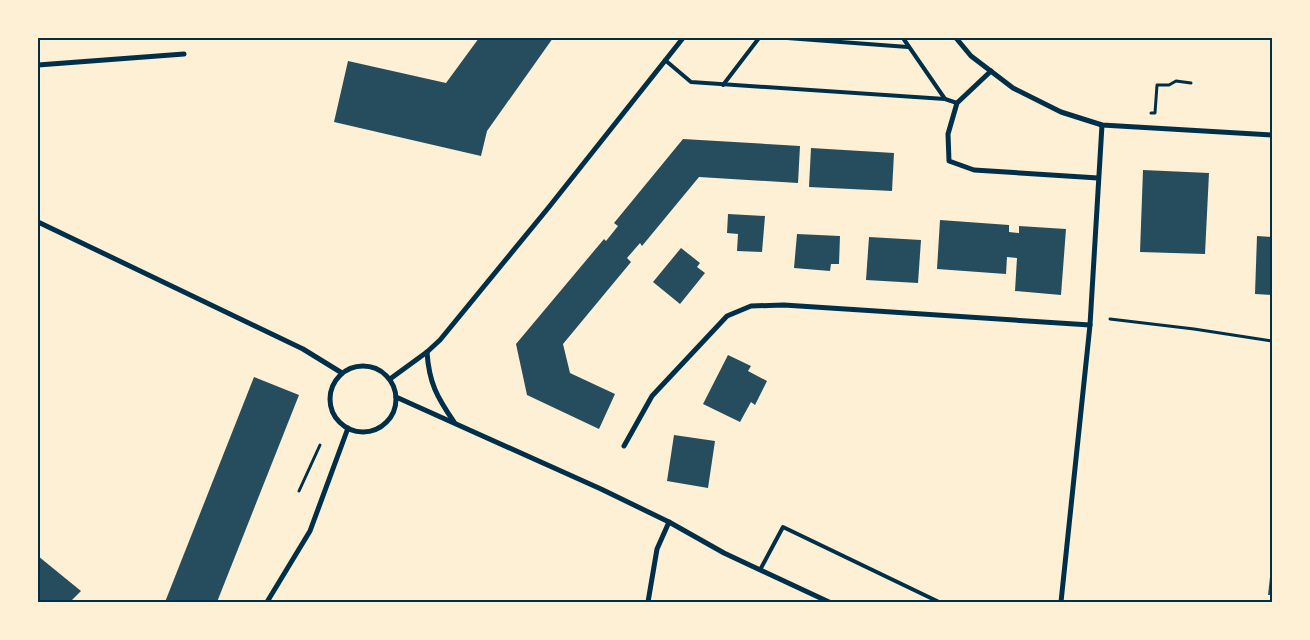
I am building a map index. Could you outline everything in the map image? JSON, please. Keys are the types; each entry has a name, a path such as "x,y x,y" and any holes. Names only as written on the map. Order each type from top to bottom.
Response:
{"street":[{"path":"390,379 440,340 684,38"},
{"path":"956,38 971,56 1013,88 1061,112 1102,125 1272,134"},
{"path":"38,65 184,54"},
{"path":"991,72 957,104 948,134 949,161 974,170 1098,178"},
{"path":"1061,602 1090,325 1102,125"},
{"path":"38,222 303,349 342,374"},
{"path":"624,446 652,396 727,316 751,306 784,305 1090,325"},
{"path":"427,352 428,371 436,396 454,422"},
{"path":"368,366 380,370 390,379 395,388 395,409 390,419 381,427 371,432 359,432 340,423 335,416 330,398 336,380 342,374 354,367 368,366"},
{"path":"396,397 601,489 669,522 724,553 830,602"},
{"path":"267,602 310,531 348,428"},
{"path":"648,602 657,549 669,522"}],"lane":[{"path":"722,85 759,38"},
{"path":"788,38 908,47"},
{"path":"903,38 945,99"},
{"path":"666,60 691,82 945,99 957,104"},
{"path":"760,570 782,527 939,602"}],"path":[{"path":"1151,113 1155,113 1157,85 1169,85 1176,81 1191,82"},
{"path":"1110,319 1272,341"},
{"path":"299,491 320,445"}],"building":[{"path":"479,38 553,38 487,131 481,156 334,122 348,61 446,83"},
{"path":"683,139 800,146 798,183 699,177 642,246 640,243 627,258 631,262 563,344 570,373 615,394 599,429 527,395 516,344 604,239 606,241 618,226 614,223"},
{"path":"811,148 894,153 892,191 809,187"},
{"path":"1143,170 1209,173 1205,254 1140,252"},
{"path":"728,214 765,216 762,252 737,251 738,234 727,233"},
{"path":"940,220 1009,225 1009,232 1019,233 1019,226 1066,229 1061,295 1015,291 1017,258 1007,257 1006,274 937,269"},
{"path":"797,234 840,236 839,264 831,264 830,271 794,268"},
{"path":"1257,236 1272,237 1272,295 1255,294"},
{"path":"869,237 921,240 918,283 866,280"},
{"path":"681,248 700,263 697,267 705,273 680,304 653,282"},
{"path":"728,355 751,366 748,371 767,381 755,405 751,402 740,422 703,404"},
{"path":"254,377 299,395 217,602 165,602"},
{"path":"674,435 715,441 708,488 667,481"},
{"path":"38,556 81,591 70,602 38,602"},
{"path":"1271,568 1272,595 1268,595"}]}
